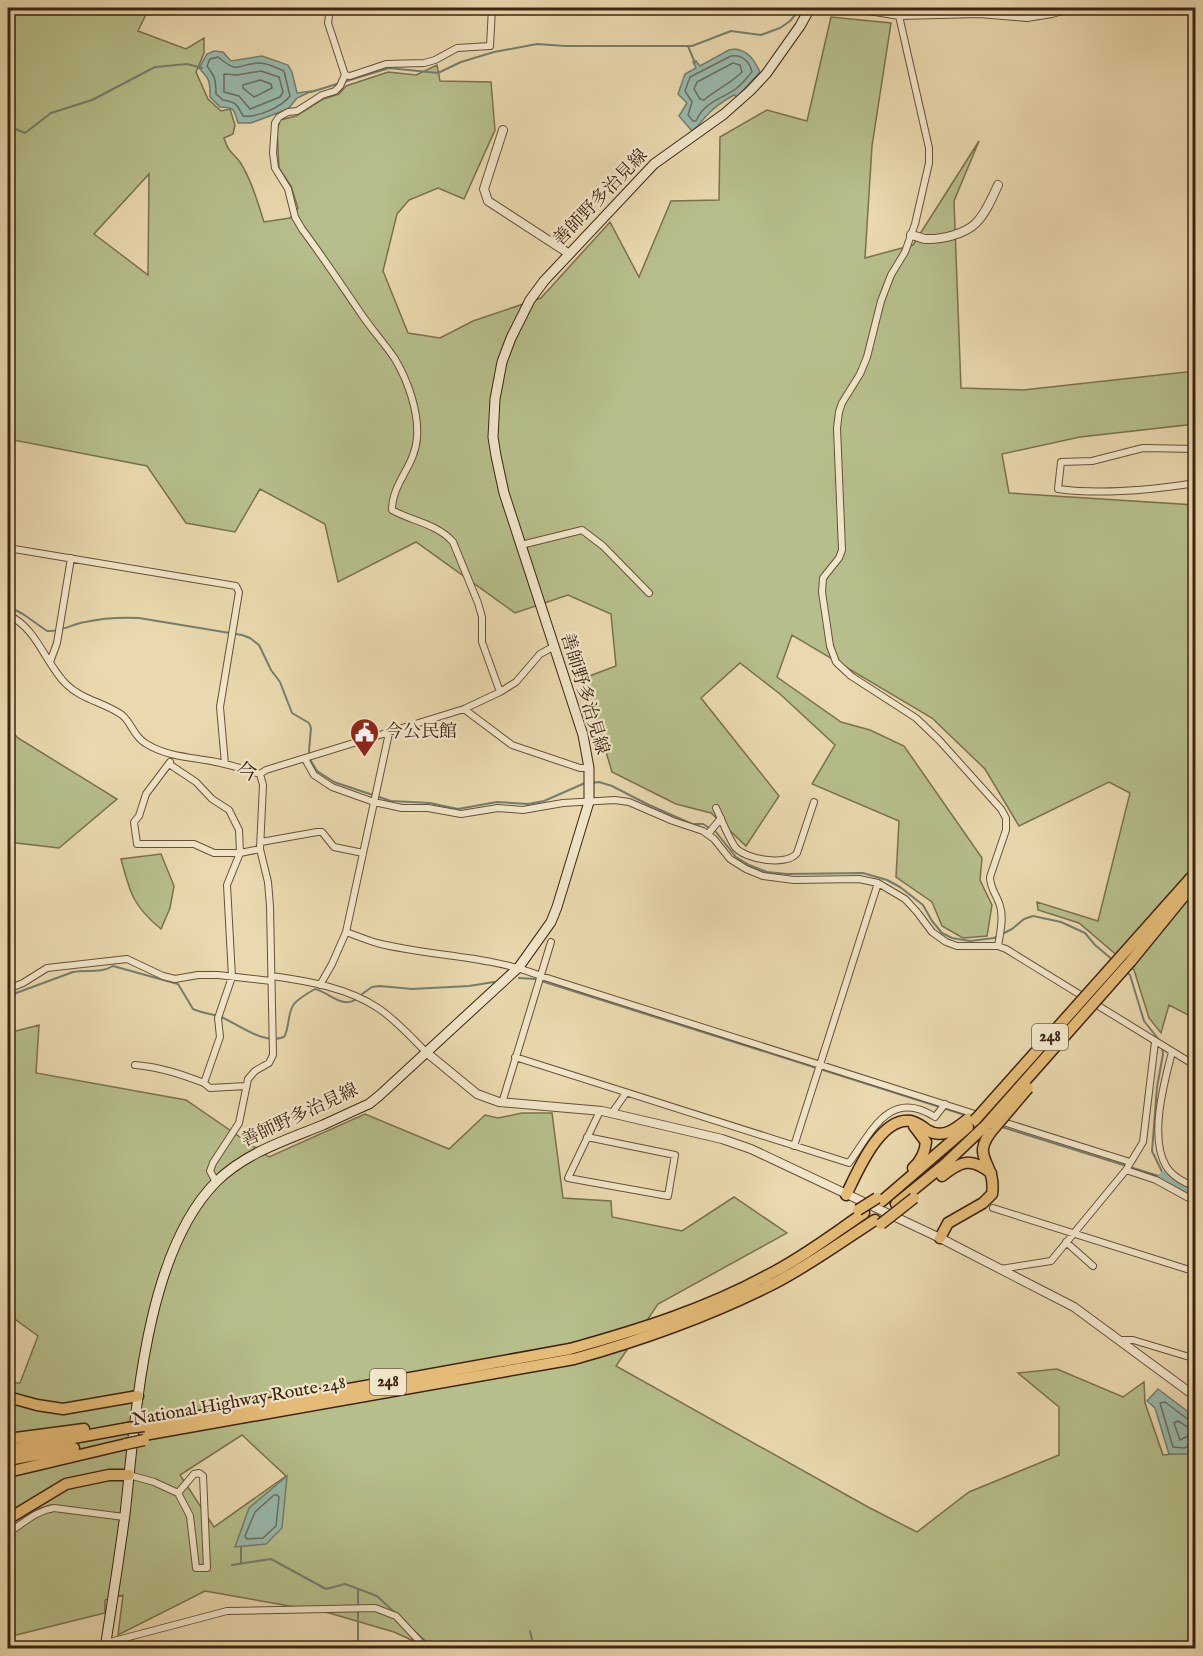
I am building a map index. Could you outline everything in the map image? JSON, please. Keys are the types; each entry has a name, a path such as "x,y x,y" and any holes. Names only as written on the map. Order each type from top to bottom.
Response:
{"highway":[{"name":"National Highway Route 248","path":"990,1126 1024,1093 1196,872"},
{"name":"National Highway Route 248","path":"144,1433 570,1349 668,1320 720,1298 776,1270 879,1199 988,1106 1196,881"},
{"path":"846,1195 859,1168 889,1127 903,1121 910,1121 920,1124 934,1134 942,1134 972,1119"},
{"path":"879,1199 918,1164 925,1150 926,1142 922,1134 910,1121"},
{"path":"940,1238 948,1223 983,1203 993,1194 991,1173 982,1151 990,1126"},
{"path":"878,1222 896,1204 990,1126"},
{"path":"878,1222 950,1170 967,1162 976,1163 991,1173"},
{"name":"National Highway Route 248","path":"8,1450 214,1423 574,1359 672,1329 773,1285 865,1226 878,1222"},
{"path":"8,1397 63,1409 138,1396"},
{"path":"8,1439 100,1426 126,1435"},
{"name":"National Highway Route 248","path":"8,1460 126,1435"},
{"path":"8,1472 126,1435"},
{"path":"8,1519 66,1484 109,1475 129,1475"}],"main road":[{"name":"善師野多治見線","path":"106,1646 146,1350 161,1287 180,1235 191,1215 216,1182 242,1161 369,1104 519,967 543,936 554,915 589,802 590,778 583,735 504,493 496,456 493,437 495,399 502,362 530,300 568,253 654,164 724,114 750,91 766,74 810,8"}],"street":[{"path":"330,8 328,23 342,80"},
{"path":"492,8 490,46 457,48 435,60 424,63 386,64 350,76 342,80 335,91 322,95 302,109 279,117 273,130 275,168 288,189 295,217 394,358 402,373 416,414 417,441 412,459 393,495 392,510 428,525 453,542 478,603 482,617 482,642 500,692"},
{"path":"851,8 899,16 969,14 1027,18 1073,8"},
{"path":"899,16 929,148 927,172 905,252 891,276 881,301 860,374 839,411 837,428 842,550 839,558 824,578 822,592 832,654 840,667 916,718 975,779 1004,814 1006,830 990,878 990,884 1002,916 998,943"},
{"path":"1196,62 1196,95"},
{"path":"503,129 484,189 485,196 488,201 568,253"},
{"path":"911,235 925,239 950,236 964,231 975,224 983,214 998,185"},
{"path":"1196,449 1143,448 1092,461 1061,462 1058,489 1078,492 1196,483"},
{"path":"521,545 582,530 603,546 649,593"},
{"path":"8,548 236,586 239,592 220,706 225,764"},
{"path":"50,662 59,630 71,558"},
{"path":"8,615 23,625 56,673 78,695 122,715 134,735 145,743 170,755 225,764 260,774 266,770 464,709 516,682 540,654 553,647"},
{"path":"464,709 512,745 580,768 590,778"},
{"path":"320,985 346,932 389,733"},
{"path":"170,755 170,764 146,794 139,816 134,822 137,844 194,844 214,853 240,853 261,845 322,832 334,847 363,854"},
{"path":"305,759 314,775 332,787 374,802 402,808 428,808 460,814 498,808 523,810 615,800 629,802 708,834 728,857 746,869 763,876 778,879 859,879 878,883 905,898 932,932 946,942 969,948 998,943 1196,1066"},
{"path":"170,764 229,810 238,830 240,853 227,885 232,977 218,1018 220,1037 204,1083"},
{"path":"216,1182 210,1171 239,1123 248,1079 255,1071 269,1063 273,1054 268,882 261,845 263,785 260,774"},
{"path":"716,808 736,849 751,856 776,862 794,857 814,802"},
{"path":"708,834 721,818"},
{"path":"728,857 736,849"},
{"path":"794,1146 878,883"},
{"path":"346,932 377,943 485,959 519,967 541,976 1130,1162"},
{"path":"502,1103 551,942"},
{"path":"8,989 23,983 47,968 127,959 163,976 175,979 198,975 272,978 320,985 367,1001 381,1010 426,1052 477,1094 502,1103 612,1113 722,1139 751,1149 940,1238 1074,1307 1196,1397"},
{"path":"1000,1269 1051,1261 1126,1170 1145,1137 1155,1042"},
{"path":"1172,1052 1162,1098 1158,1141 1167,1167 1178,1178 1196,1187"},
{"path":"515,1058 849,1163 882,1117 896,1109 908,1107 918,1108 935,1117 945,1104"},
{"path":"135,1065 168,1070 204,1083 210,1089 246,1086"},
{"path":"612,1113 626,1093"},
{"path":"587,1137 675,1155 668,1196 568,1178 587,1137 600,1111"},
{"path":"1126,1170 1156,1180 1196,1202"},
{"path":"993,1208 1196,1272"},
{"path":"1066,1242 1093,1266"},
{"path":"1121,1340 1133,1340 1196,1359"},
{"path":"129,1475 154,1482 178,1493 190,1516 196,1568 207,1568 202,1476 199,1473 194,1474 178,1493"},
{"path":"8,1533 32,1515 54,1508 124,1516"},
{"path":"106,1646 227,1611 285,1612 375,1608 396,1616 426,1648"}],"green space":[{"path":"8,8 149,8 138,31 186,49 204,38 204,53 196,72 208,99 221,111 230,109 235,125 233,134 224,138 229,150 240,162 248,176 264,222 290,218 298,208 291,186 279,168 277,131 280,120 296,116 323,99 339,94 346,86 388,72 416,75 437,65 440,81 491,82 495,130 464,199 438,188 409,200 397,214 383,271 408,333 440,338 473,321 541,298 610,222 639,277 671,201 719,200 720,137 767,110 807,121 831,17 891,23 872,146 865,258 913,245 979,141 954,201 961,388 1023,390 1195,371 1195,424 1080,437 1002,454 1009,493 1195,505 1195,1015 1192,1017 1169,1005 1161,1033 1149,1018 1134,970 1079,923 1038,910 1037,902 1098,921 1130,793 1109,782 1019,826 985,769 932,718 792,635 777,677 841,722 870,730 904,746 982,858 980,880 992,905 987,936 963,938 942,926 932,902 896,877 899,821 812,784 835,745 780,694 740,663 701,698 779,796 746,846 711,813 676,804 612,772 584,678 616,666 611,614 568,595 515,613 416,542 338,582 325,524 260,489 235,532 186,523 147,466 8,439","holes":["149,174 148,275 94,234"]},
{"path":"8,727 18,738 117,799 59,848 8,842"},
{"path":"161,854 174,886 170,908 161,929 138,906 127,881 121,859"},
{"path":"39,1025 36,1073 186,1100 269,1157 365,1114 449,1149 485,1115 498,1118 522,1113 552,1113 563,1198 611,1201 612,1217 682,1231 734,1197 787,1233 658,1304 616,1366 917,1532 969,1492 1059,1455 1059,1407 1018,1373 1057,1369 1123,1397 1144,1382 1145,1403 1163,1455 1195,1452 1195,1648 429,1648 394,1632 329,1613 205,1591 118,1635 123,1595 105,1600 105,1613 8,1637 8,1383 20,1383 38,1336 8,1314 8,1033","holes":["242,1435 286,1476 214,1527 180,1475"]}],"water":[{"path":"735,49 750,57 760,72 737,97 734,95 718,106 692,131 679,116 687,103 678,94 685,74 696,68 693,62 696,61 700,66"},
{"path":"214,51 223,52 231,61 262,56 288,65 297,93 312,91 297,98 288,109 251,123 238,123 233,110 220,107 210,97 209,81 199,68 207,54"},
{"path":"1158,1389 1195,1417 1195,1447 1187,1454 1169,1454 1155,1408 1147,1401"},
{"path":"287,1476 282,1528 266,1544 235,1547 249,1508"}],"waterway":[{"path":"311,92 389,68 438,73 461,62 494,52 537,44 692,46 731,31 761,35 780,28 790,21 801,8"},
{"path":"894,8 926,8"},
{"path":"688,46 695,63"},
{"path":"8,126 25,133 51,113 92,100 155,67 187,64 202,68"},
{"path":"8,606 47,631 112,618 139,618 250,638 259,645 271,670 280,682 292,713 309,723 311,728 309,751 311,761 317,771 334,782 391,801 430,803 458,809 497,802 528,804 544,801 585,783"},
{"path":"591,783 599,782 612,786 692,824 703,824 716,832 736,857 767,872 863,873 887,880 923,905 942,933 952,938 970,941 994,938 1012,929 1024,919 1033,916 1061,922 1085,933 1114,961"},
{"path":"8,996 73,972 103,970 113,966 178,984 193,1009 221,1017 260,1036 276,1039 284,1037 294,1004 315,989 340,1001 355,1000"},
{"path":"1127,973 1130,975 1144,1021 1160,1041"},
{"path":"519,978 535,979 965,1115"},
{"path":"362,994 372,987 380,986 412,989 469,986 494,982"},
{"path":"1162,1046 1152,1151 1165,1178"},
{"path":"1002,1127 1165,1178"},
{"path":"1165,1178 1196,1196"},
{"path":"241,1547 241,1563"},
{"path":"232,1565 271,1559 326,1589 345,1584 377,1596 395,1613"},
{"path":"358,1589 358,1648"},
{"path":"414,1631 433,1648"},
{"path":"530,1631 534,1648"},
{"path":"326,1648 336,1645 358,1645"}],"place":[{"name":"今公民館","path":"364,758"}],"district":[{"name":"今","path":"247,773"}]}
